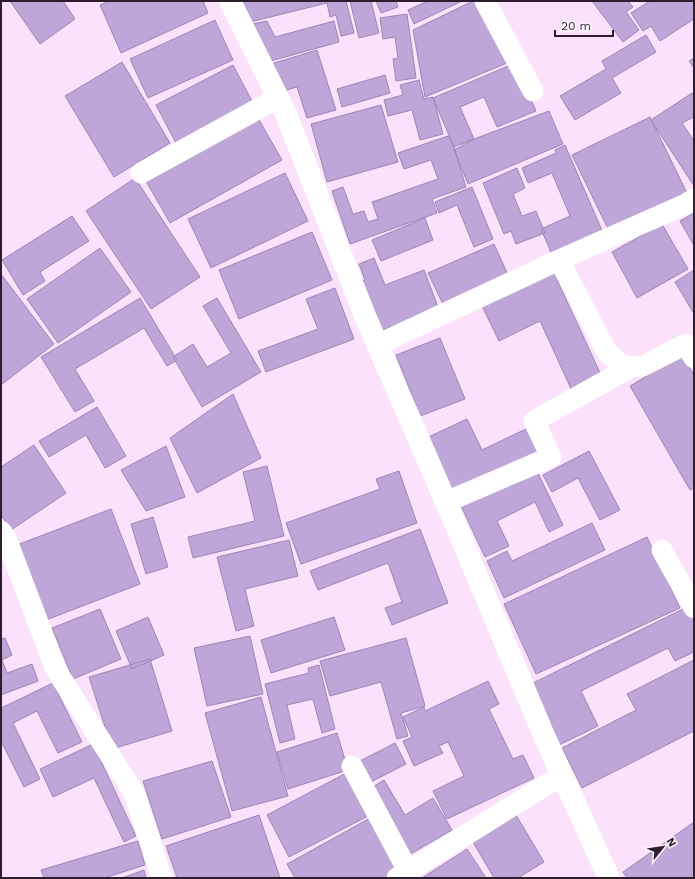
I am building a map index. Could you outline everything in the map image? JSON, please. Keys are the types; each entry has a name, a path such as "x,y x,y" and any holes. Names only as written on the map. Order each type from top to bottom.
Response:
{"street":[{"path":"230,1 278,98 377,345 446,502 562,775 609,878"},
{"path":"485,1 533,91"},
{"path":"141,173 278,98"},
{"path":"377,345 694,199"},
{"path":"559,260 607,352 620,364 631,367 643,366 686,344 694,358"},
{"path":"446,502 551,458 534,421 631,367"},
{"path":"1,530 6,538 56,670 134,793 162,878"},
{"path":"662,550 694,608"},
{"path":"352,766 403,875 562,775"}],"building":[{"path":"10,1 63,1 75,19 40,44"},
{"path":"109,1 203,1 208,13 121,53 100,5"},
{"path":"238,1 346,1 354,33 341,36 336,15 330,17 327,3 246,23"},
{"path":"350,1 371,1 379,33 359,38"},
{"path":"376,1 396,1 398,7 381,13"},
{"path":"428,1 462,1 414,24 408,10"},
{"path":"473,1 482,1 512,61 425,97 413,30"},
{"path":"592,1 628,1 633,7 626,12 639,30 623,42"},
{"path":"650,1 694,1 694,19 660,41 651,26 643,31 631,13"},
{"path":"407,14 416,78 396,81 393,59 398,58 395,37 383,39 380,18"},
{"path":"215,20 233,60 148,98 130,59"},
{"path":"267,21 275,37 334,21 339,42 267,62 247,25"},
{"path":"646,35 656,52 612,78 621,93 575,120 560,96 606,69 602,61"},
{"path":"317,50 336,110 307,118 297,87 280,92 271,64"},
{"path":"694,58 694,68 689,61"},
{"path":"122,62 170,143 114,177 65,96"},
{"path":"515,63 536,111 497,127 484,97 460,107 474,139 454,147 433,98"},
{"path":"233,65 253,103 176,143 156,105"},
{"path":"385,75 390,93 342,107 337,89"},
{"path":"419,80 424,99 433,97 443,134 420,140 412,110 388,116 384,100 403,95 400,85"},
{"path":"692,93 694,96 694,117 682,123 694,141 694,186 651,120"},
{"path":"381,105 398,162 327,182 311,124"},
{"path":"549,111 563,144 468,184 454,150 474,139"},
{"path":"650,117 687,193 609,231 572,155"},
{"path":"258,118 282,160 170,223 146,181"},
{"path":"448,136 454,147 466,187 432,199 437,213 350,244 332,191 343,187 353,214 364,211 368,222 378,219 372,202 438,179 431,160 404,169 398,153"},
{"path":"565,145 604,235 553,257 541,229 570,216 552,173 528,183 522,168 556,153 555,150"},
{"path":"517,168 525,188 513,194 522,216 536,211 545,233 516,244 511,231 504,234 483,183"},
{"path":"285,173 308,221 211,268 188,219"},
{"path":"135,178 200,277 151,309 86,211"},
{"path":"472,187 493,239 474,247 457,205 439,213 435,202"},
{"path":"694,213 694,243 693,244 680,221"},
{"path":"72,216 89,241 40,272 45,281 23,295 2,260"},
{"path":"425,218 433,240 381,261 372,240"},
{"path":"662,224 688,269 637,298 612,252"},
{"path":"312,232 332,280 239,319 219,270"},
{"path":"494,244 508,275 443,304 428,273"},
{"path":"100,248 131,292 58,343 27,299"},
{"path":"374,258 385,285 424,270 438,307 407,319 410,326 393,333 391,327 378,332 359,282 365,280 359,264"},
{"path":"694,270 694,314 675,282"},
{"path":"554,273 602,377 572,391 540,321 499,341 482,306"},
{"path":"1,274 54,344 1,385"},
{"path":"335,288 354,339 266,372 258,351 318,329 306,299"},
{"path":"140,298 177,360 167,366 144,328 75,369 94,401 75,412 41,357"},
{"path":"217,298 261,372 202,407 173,357 193,344 207,367 231,353 203,306"},
{"path":"440,338 465,399 420,416 396,355"},
{"path":"682,355 694,375 694,488 690,490 630,386"},
{"path":"233,394 261,458 197,493 170,438"},
{"path":"97,407 126,456 105,468 86,435 49,457 39,441"},
{"path":"467,419 482,450 530,427 542,452 450,495 424,439"},
{"path":"34,445 66,493 11,530 1,515 1,467"},
{"path":"166,446 185,497 146,511 121,470"},
{"path":"589,451 620,510 600,520 578,478 552,492 543,475"},
{"path":"267,466 284,536 193,558 188,537 255,521 243,472"},
{"path":"536,469 563,525 549,532 535,502 497,521 509,546 485,557 461,506"},
{"path":"399,471 417,523 301,564 286,523 380,489 376,479"},
{"path":"111,509 140,584 46,620 17,545"},
{"path":"153,517 168,567 146,574 131,524"},
{"path":"592,523 605,550 504,598 487,561 507,551 512,561"},
{"path":"420,529 448,603 392,625 385,608 402,602 388,563 318,590 310,571"},
{"path":"647,537 680,608 536,674 504,604"},
{"path":"289,540 298,576 245,589 254,626 236,631 217,557"},
{"path":"687,607 694,621 694,652 675,661 668,648 581,691 598,726 557,746 527,686"},
{"path":"100,609 121,659 73,679 52,628"},
{"path":"148,617 164,655 132,669 116,631"},
{"path":"334,617 345,650 271,673 261,640"},
{"path":"250,636 263,694 207,706 194,648"},
{"path":"5,638 12,655 2,660 7,673 32,664 38,681 1,695 1,639"},
{"path":"406,638 425,706 401,713 408,736 397,739 381,682 330,696 320,661"},
{"path":"150,659 172,731 112,749 89,677"},
{"path":"694,660 694,731 582,788 562,748 636,710 627,694"},
{"path":"319,665 335,729 322,733 313,699 287,705 295,739 280,743 265,684 309,673 308,668"},
{"path":"488,681 499,704 489,709 513,759 523,755 534,778 447,819 433,791 464,776 448,742 439,746 443,753 414,766 403,741 412,737 403,717 424,707 425,711"},
{"path":"53,683 82,742 58,753 37,711 13,723 40,779 24,787 1,741 1,708"},
{"path":"261,697 288,796 232,811 205,713"},
{"path":"337,733 348,770 288,789 277,752"},
{"path":"395,743 406,764 369,783 358,762"},
{"path":"93,744 136,836 124,842 94,778 53,797 40,769"},
{"path":"212,761 231,817 162,839 143,781"},
{"path":"348,772 370,815 289,857 267,815"},
{"path":"384,780 405,815 433,798 452,830 407,856 368,790"},
{"path":"259,815 280,878 177,878 166,846"},
{"path":"516,815 544,862 518,878 494,878 473,842"},
{"path":"372,817 400,869 384,878 295,878 287,864"},
{"path":"694,822 694,878 627,878 623,872"},
{"path":"138,841 145,865 104,878 44,878 41,870"},
{"path":"467,849 486,878 422,878"},
{"path":"144,870 146,878 122,878"}]}
